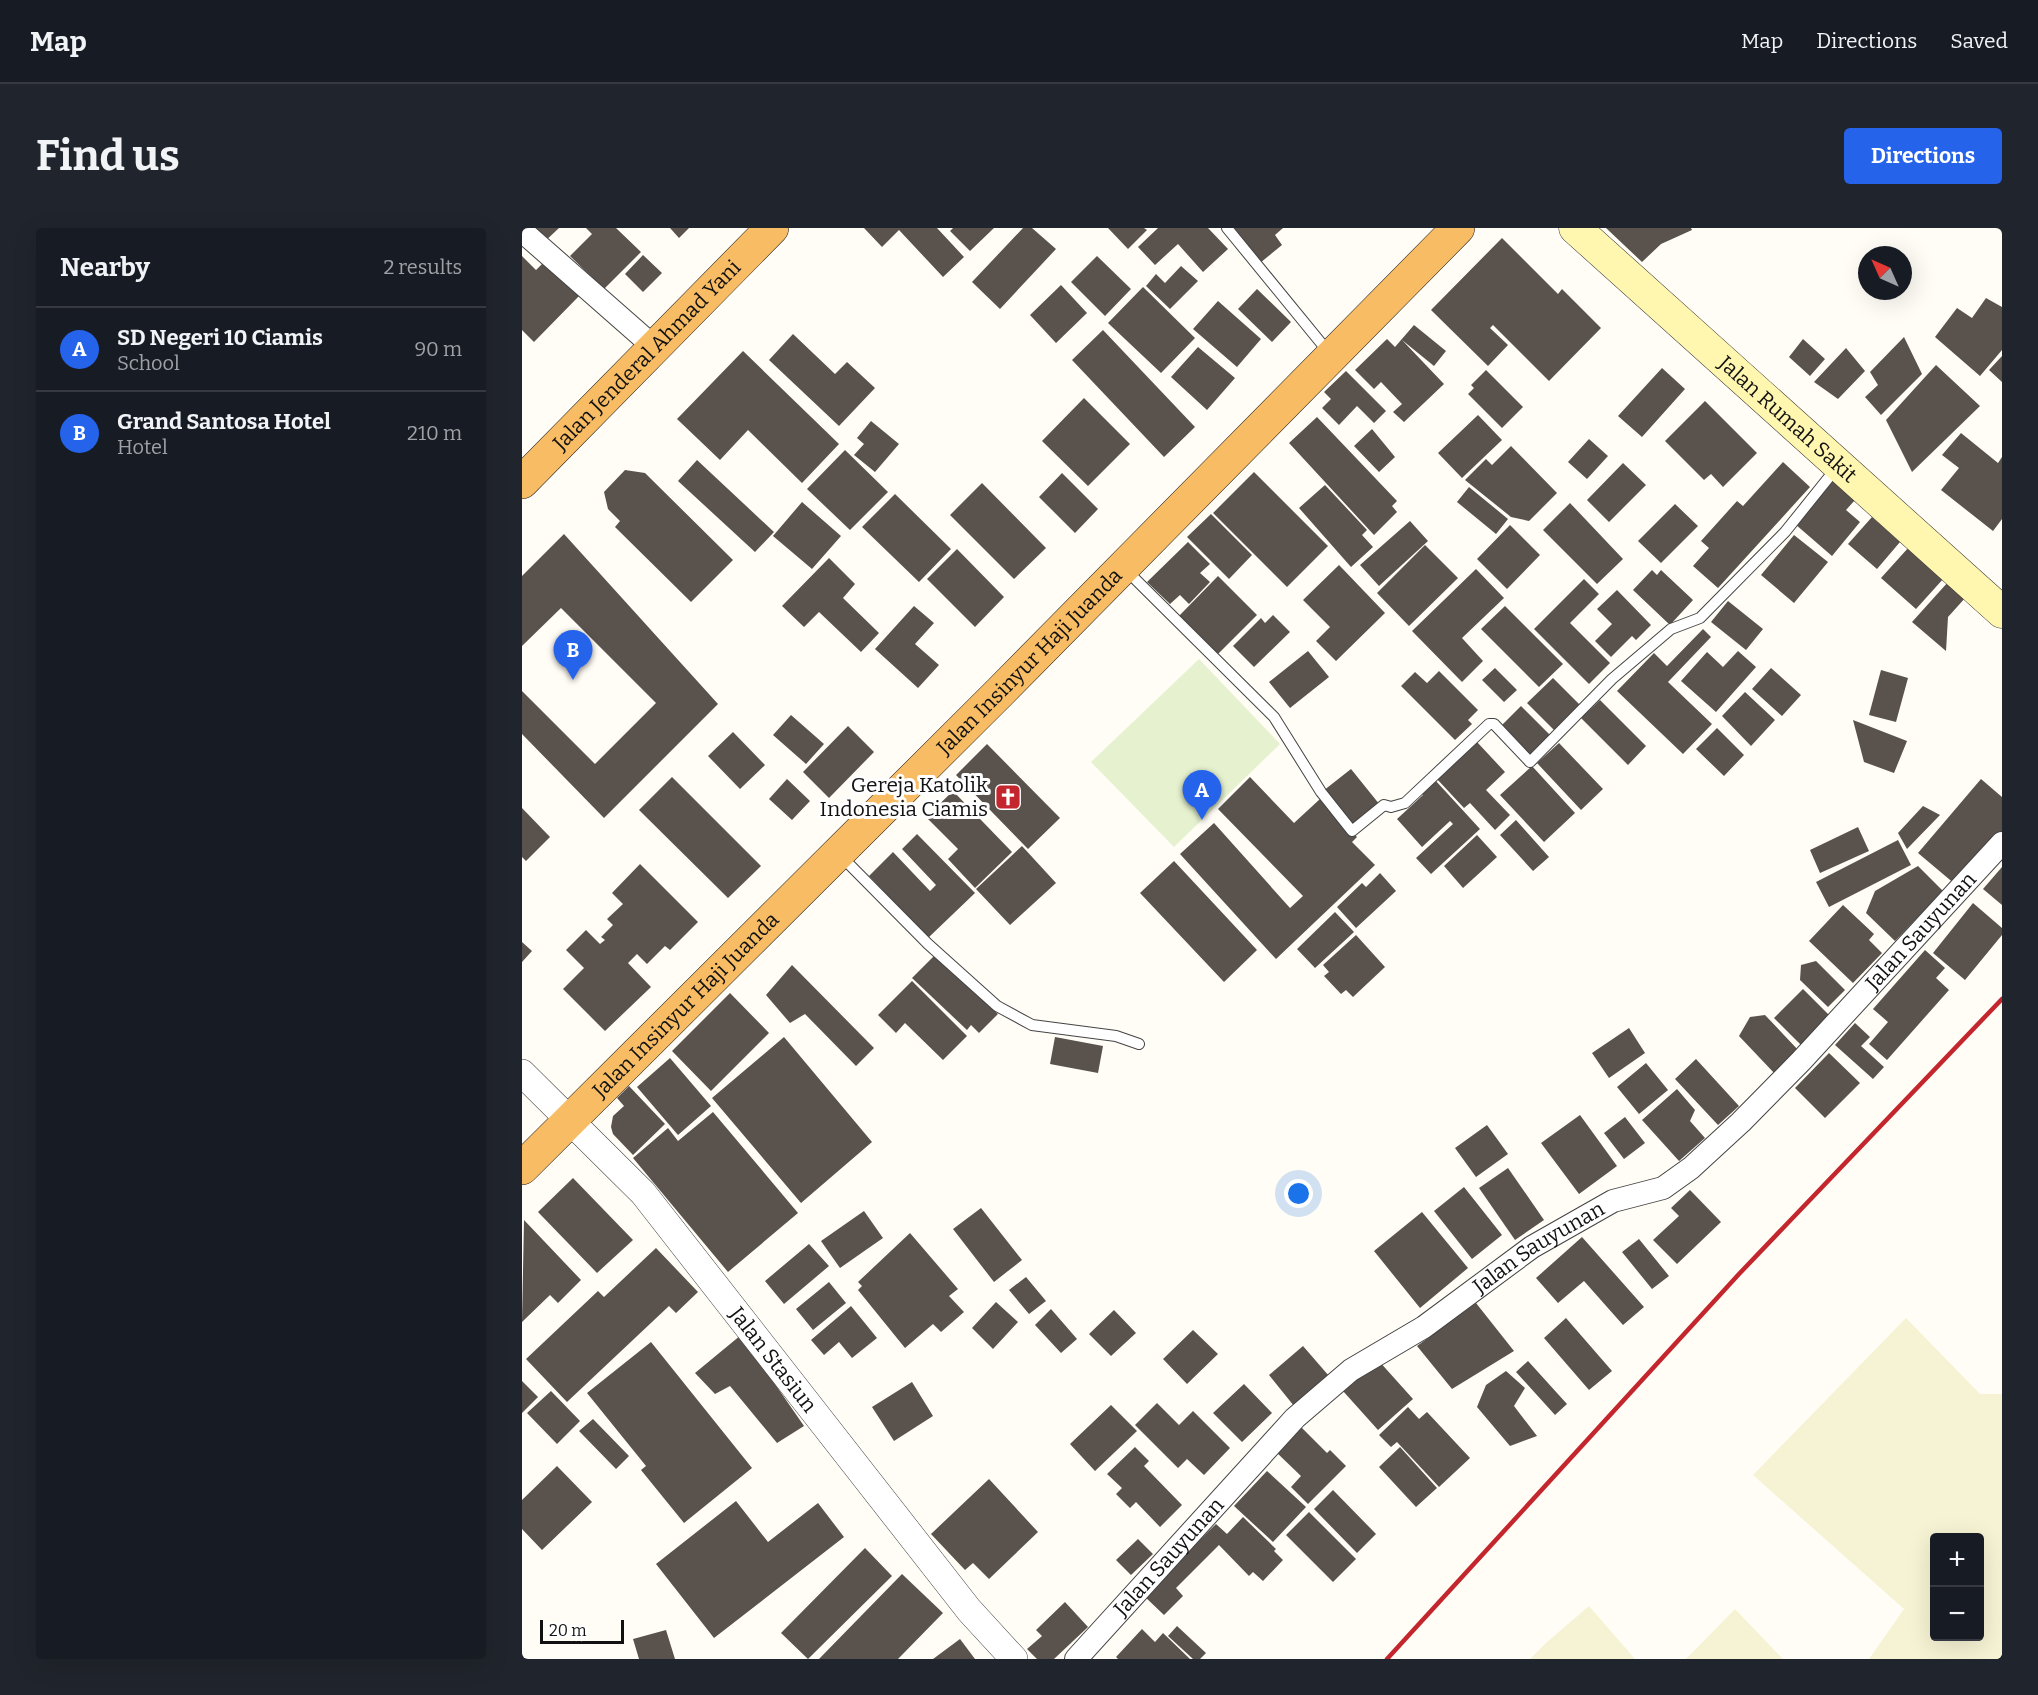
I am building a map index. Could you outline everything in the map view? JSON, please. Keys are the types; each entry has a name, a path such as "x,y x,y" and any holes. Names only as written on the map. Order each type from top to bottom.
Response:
{"highway":[{"name":"Jalan Jenderal Ahmad Yani","path":"522,482 772,228"},
{"name":"Jalan Insinyur Haji Juanda","path":"522,1168 1458,228"}],"main road":[{"name":"Jalan Rumah Sakit","path":"1575,228 2002,612"}],"street":[{"path":"522,231 654,347"},
{"name":"Jalan Sauyunan","path":"1076,1659 1295,1418 1351,1370 1424,1327 1532,1246 1613,1201 1663,1188 1691,1168 1741,1122 1801,1061 2002,843"},
{"name":"Jalan Stasiun","path":"522,1073 643,1193 969,1610 1014,1659"}],"lane":[{"path":"1227,228 1332,356"},
{"path":"1122,567 1274,717 1321,792 1352,831 1384,805 1391,807 1405,802 1489,724 1494,723 1530,762 1629,664 1671,629 1700,618 1785,532 1838,466"},
{"path":"837,853 928,944 997,1006 1032,1024 1116,1036 1139,1044"}],"shaded area":[{"path":"1906,1318 1980,1394 2002,1394 2002,1659 1869,1659 1904,1609 1753,1475"},
{"path":"1589,1606 1635,1659 1530,1659 1547,1642"},
{"path":"1735,1609 1783,1659 1686,1659"}],"green space":[{"path":"1199,659 1280,744 1174,847 1091,762"}],"building":[{"path":"526,228 559,228 542,244"},
{"path":"586,228 616,228 641,252 604,289 570,256 592,234"},
{"path":"670,228 689,228 679,238"},
{"path":"864,228 937,228 964,257 943,277 899,230 882,247"},
{"path":"953,228 994,228 970,251 950,231"},
{"path":"1023,228 1032,228 1056,249 1000,309 972,282"},
{"path":"1108,228 1144,228 1147,230 1128,249"},
{"path":"1158,228 1208,228 1228,249 1203,272 1178,244 1155,265 1138,247"},
{"path":"1232,228 1283,228 1275,235 1282,245 1260,263"},
{"path":"1606,228 1691,228 1692,230 1661,244 1642,262"},
{"path":"1502,238 1558,294 1562,289 1601,328 1549,381 1493,325 1490,328 1508,345 1488,366 1431,310"},
{"path":"643,255 662,273 643,292 625,274"},
{"path":"522,256 536,270 546,260 581,294 534,342 522,330"},
{"path":"1097,256 1131,289 1105,316 1071,282"},
{"path":"1181,266 1198,281 1170,309 1146,286 1156,274 1165,283"},
{"path":"1061,285 1087,313 1056,343 1030,315"},
{"path":"1143,287 1195,338 1161,373 1108,323"},
{"path":"1257,289 1291,322 1272,342 1238,309"},
{"path":"1986,298 2002,307 2002,350 1980,376 1935,337 1957,308 1972,318"},
{"path":"1218,301 1261,339 1237,367 1193,329"},
{"path":"1414,325 1446,351 1434,366 1402,340 1444,384 1404,422 1393,412 1402,404 1381,382 1374,389 1355,370 1387,339 1395,347"},
{"path":"1103,330 1195,427 1164,457 1072,360"},
{"path":"793,334 835,374 847,362 875,388 839,426 769,360"},
{"path":"1904,337 1922,374 1881,415 1865,397 1878,385 1870,372"},
{"path":"1803,339 1825,359 1810,376 1789,357"},
{"path":"1198,347 1235,378 1207,410 1171,377"},
{"path":"1846,348 1865,371 1838,399 1814,382"},
{"path":"743,351 839,444 802,483 748,430 720,460 677,419"},
{"path":"2002,356 2002,382 1989,370"},
{"path":"1936,365 1980,406 1912,472 1886,420"},
{"path":"1662,368 1685,389 1642,437 1618,416"},
{"path":"1486,370 1523,407 1502,428 1468,394 1474,388 1471,385"},
{"path":"1346,371 1386,411 1374,423 1357,406 1339,425 1322,408 1331,399 1324,392"},
{"path":"1084,398 1130,444 1088,486 1042,441"},
{"path":"1705,401 1757,453 1723,487 1711,474 1704,480 1665,441"},
{"path":"1478,415 1502,440 1462,478 1438,453"},
{"path":"1317,417 1397,501 1392,506 1397,512 1374,535 1289,443"},
{"path":"871,421 899,444 875,472 854,455 864,444 857,438"},
{"path":"1372,429 1395,457 1379,472 1354,446"},
{"path":"1961,433 1998,463 2002,457 2002,519 1993,531 1941,490 1959,468 1942,455"},
{"path":"1589,439 1608,456 1587,479 1568,462"},
{"path":"1511,446 1557,493 1529,521 1511,517 1465,480 1486,459 1492,465"},
{"path":"845,450 888,492 850,530 807,489"},
{"path":"697,460 774,532 755,552 678,481"},
{"path":"1783,462 1810,487 1718,588 1693,566 1709,548 1701,541 1737,501 1743,506"},
{"path":"1623,463 1646,485 1609,522 1587,500"},
{"path":"625,470 645,473 733,560 691,602 615,527 620,521 608,509 604,492"},
{"path":"1254,472 1328,546 1287,587 1213,513"},
{"path":"1062,473 1098,509 1075,533 1039,497"},
{"path":"1833,480 1855,500 1846,510 1860,522 1832,556 1795,524"},
{"path":"982,483 1046,548 1014,579 950,515"},
{"path":"1325,485 1367,530 1362,535 1373,547 1351,567 1299,508"},
{"path":"1469,487 1508,519 1496,534 1457,502"},
{"path":"895,494 951,549 919,582 862,527"},
{"path":"802,502 841,536 812,569 773,536"},
{"path":"1570,503 1623,559 1597,584 1543,530"},
{"path":"1675,504 1698,526 1661,563 1638,541"},
{"path":"1211,514 1252,555 1229,579 1187,537"},
{"path":"1872,517 1900,542 1877,569 1848,544"},
{"path":"1410,521 1428,541 1379,586 1360,565"},
{"path":"1510,525 1540,555 1507,589 1477,559"},
{"path":"564,534 718,704 604,818 522,734 522,691 595,764 656,703 561,608 522,646 522,576"},
{"path":"1794,535 1828,562 1794,603 1761,575"},
{"path":"1188,542 1210,564 1200,573 1210,582 1189,604 1180,595 1170,604 1147,582"},
{"path":"1425,545 1458,578 1409,626 1377,593"},
{"path":"1909,547 1944,578 1916,609 1881,578"},
{"path":"957,549 1004,597 975,627 927,579"},
{"path":"829,558 855,584 843,598 879,633 861,652 819,612 804,627 782,606"},
{"path":"1339,565 1385,613 1336,661 1316,641 1330,627 1303,600"},
{"path":"1476,569 1504,598 1462,638 1483,661 1462,682 1412,631"},
{"path":"1652,570 1657,575 1661,570 1693,600 1670,625 1633,590"},
{"path":"1218,576 1257,615 1217,655 1179,616"},
{"path":"1584,579 1599,594 1570,623 1610,663 1589,684 1534,629"},
{"path":"1949,581 1966,597 1948,617 1946,651 1912,622"},
{"path":"1617,590 1651,625 1636,640 1632,636 1611,657 1595,641 1612,624 1597,609"},
{"path":"1728,601 1763,629 1746,650 1711,622"},
{"path":"914,606 934,623 915,644 939,665 918,688 875,649"},
{"path":"1505,606 1563,664 1539,687 1481,629"},
{"path":"1273,615 1290,632 1254,667 1233,646 1261,618 1265,623"},
{"path":"1703,629 1711,637 1668,682 1712,724 1683,754 1617,691 1654,653 1667,666"},
{"path":"1308,651 1329,677 1290,708 1269,682"},
{"path":"1738,651 1756,667 1716,712 1681,681 1707,652 1723,667"},
{"path":"1495,668 1517,690 1504,702 1482,680"},
{"path":"1771,668 1801,695 1782,716 1752,689"},
{"path":"1881,670 1908,678 1896,722 1869,715"},
{"path":"1439,671 1478,710 1468,720 1472,724 1455,740 1401,686 1415,672 1427,683"},
{"path":"1553,678 1580,705 1554,730 1527,703"},
{"path":"1745,692 1775,720 1751,746 1722,716"},
{"path":"1600,700 1646,746 1628,765 1581,718"},
{"path":"1521,706 1550,735 1528,756 1500,727"},
{"path":"791,715 824,744 806,764 773,735"},
{"path":"1853,720 1907,741 1894,773 1864,762"},
{"path":"848,726 874,752 829,798 803,772"},
{"path":"1717,728 1744,755 1724,776 1696,749"},
{"path":"733,732 765,765 740,789 708,756"},
{"path":"1477,742 1505,772 1486,790 1510,815 1495,830 1470,803 1464,808 1437,779"},
{"path":"1559,743 1603,789 1581,810 1537,763"},
{"name":"Gereja Katolik Indonesia Ciamis","path":"987,744 1060,818 1028,849 956,775"},
{"path":"1532,766 1575,813 1544,842 1500,795"},
{"path":"1351,769 1380,805 1352,828 1323,791"},
{"path":"672,777 761,866 728,898 639,810"},
{"path":"1250,777 1294,823 1320,799 1357,837 1352,842 1375,865 1276,959 1180,854 1214,823 1290,908 1303,896 1218,809"},
{"path":"787,779 810,801 792,820 769,799"},
{"path":"1981,779 2002,797 2002,831 1956,885 1918,853"},
{"path":"1435,780 1480,829 1431,874 1416,858 1453,824 1450,821 1422,847 1397,819 1423,795 1421,793"},
{"path":"953,791 1012,852 975,888 948,859 958,849 926,817"},
{"path":"1923,806 1940,815 1907,849 1898,833"},
{"path":"522,808 550,837 526,861 522,857"},
{"path":"1516,820 1549,857 1533,871 1500,835"},
{"path":"1858,827 1869,851 1820,873 1810,850"},
{"path":"917,834 975,893 928,938 869,876 893,852 930,891 936,885 902,849"},
{"path":"1477,835 1497,857 1463,888 1444,866"},
{"path":"1898,840 1911,865 1829,907 1816,882"},
{"path":"1022,846 1056,883 1010,925 976,889"},
{"path":"1174,861 1257,950 1224,982 1140,893"},
{"path":"640,864 698,922 670,950 665,946 647,964 637,954 628,963 651,987 605,1031 563,989 584,968 566,950 586,930 600,944 605,940 601,937 613,925 607,919 623,904 612,893"},
{"path":"1918,866 1943,891 1895,941 1866,913 1875,891"},
{"path":"2002,867 2002,905 1983,889"},
{"path":"1380,873 1396,891 1356,928 1337,907 1362,883 1366,887"},
{"path":"1973,903 2002,928 2002,935 1965,980 1933,953"},
{"path":"1843,905 1874,934 1869,940 1882,953 1853,983 1809,941"},
{"path":"1335,912 1354,932 1315,968 1297,949"},
{"path":"1356,935 1385,967 1353,997 1346,990 1341,994 1324,976 1329,972 1323,965"},
{"path":"522,942 532,951 522,962"},
{"path":"1925,950 1945,968 1936,978 1949,990 1887,1060 1869,1044 1888,1022 1873,1009"},
{"path":"936,954 998,1014 979,1033 971,1025 967,1030 912,978"},
{"path":"1816,961 1845,990 1828,1007 1800,980 1801,965"},
{"path":"792,965 874,1048 856,1066 805,1014 790,1023 766,995"},
{"path":"912,981 967,1036 943,1060 905,1023 896,1033 878,1015"},
{"path":"1803,989 1831,1017 1802,1046 1774,1018"},
{"path":"730,993 769,1033 711,1091 672,1051"},
{"path":"1765,1015 1800,1052 1776,1075 1739,1036 1750,1017"},
{"path":"1855,1023 1870,1037 1861,1046 1884,1067 1873,1079 1835,1045"},
{"path":"1629,1028 1645,1053 1609,1078 1592,1053"},
{"path":"784,1037 872,1142 801,1203 712,1098"},
{"path":"1055,1037 1103,1046 1098,1073 1050,1064"},
{"path":"1829,1053 1860,1083 1825,1118 1795,1088"},
{"path":"670,1058 711,1106 678,1135 637,1087"},
{"path":"1696,1059 1739,1106 1718,1125 1675,1079"},
{"path":"1646,1063 1668,1090 1639,1114 1617,1087"},
{"path":"629,1086 665,1124 633,1155 613,1134 611,1127 613,1116 624,1106 617,1098"},
{"path":"1677,1089 1695,1110 1690,1121 1705,1138 1679,1161 1642,1120"},
{"path":"713,1112 798,1213 728,1272 633,1158 668,1128 678,1141"},
{"path":"1580,1115 1617,1166 1579,1194 1541,1143"},
{"path":"1625,1117 1645,1143 1624,1159 1604,1133"},
{"path":"1487,1125 1508,1154 1476,1177 1455,1148"},
{"path":"1508,1168 1544,1220 1515,1240 1479,1188"},
{"path":"573,1178 633,1240 597,1273 538,1212"},
{"path":"1464,1187 1502,1235 1472,1259 1434,1211"},
{"path":"1690,1190 1721,1222 1677,1264 1653,1240 1679,1216 1671,1208"},
{"path":"981,1208 1022,1260 994,1282 953,1229"},
{"path":"864,1211 883,1238 840,1268 821,1241"},
{"path":"1422,1212 1468,1268 1420,1308 1374,1251"},
{"path":"524,1220 581,1280 558,1303 550,1295 522,1322"},
{"path":"910,1233 958,1289 949,1296 964,1312 941,1332 933,1324 905,1348 858,1290 862,1286 858,1282"},
{"path":"1582,1237 1644,1307 1623,1325 1584,1281 1558,1303 1536,1278"},
{"path":"1639,1239 1669,1276 1652,1289 1622,1252"},
{"path":"809,1244 829,1266 784,1304 765,1281"},
{"path":"656,1248 698,1292 676,1313 669,1306 567,1402 526,1359 598,1291 604,1297"},
{"path":"1026,1277 1046,1301 1029,1314 1009,1290"},
{"path":"829,1282 846,1303 813,1330 796,1309"},
{"path":"996,1302 1018,1322 993,1349 972,1328"},
{"path":"1476,1303 1514,1351 1452,1389 1417,1346"},
{"path":"851,1306 877,1338 852,1358 839,1342 824,1355 811,1340"},
{"path":"1051,1309 1077,1339 1061,1353 1035,1325"},
{"path":"1114,1310 1136,1333 1111,1356 1089,1334"},
{"path":"1566,1318 1612,1371 1589,1390 1544,1338"},
{"path":"1193,1330 1218,1354 1187,1384 1163,1359"},
{"path":"741,1335 804,1426 777,1443 730,1386 715,1394 695,1373"},
{"path":"651,1342 752,1468 684,1523 641,1470 646,1466 587,1393"},
{"path":"1303,1346 1329,1376 1294,1406 1269,1375"},
{"path":"1378,1360 1413,1399 1378,1430 1343,1391"},
{"path":"1528,1361 1567,1404 1555,1415 1516,1372"},
{"path":"1506,1371 1525,1388 1514,1406 1537,1436 1510,1446 1477,1407 1486,1385"},
{"path":"522,1381 538,1397 522,1413"},
{"path":"912,1382 933,1416 894,1441 872,1407"},
{"path":"1244,1384 1272,1413 1242,1442 1213,1413"},
{"path":"551,1391 580,1421 557,1444 527,1413"},
{"path":"1157,1403 1179,1425 1193,1411 1230,1448 1204,1475 1187,1459 1178,1468 1135,1425"},
{"path":"1111,1405 1137,1431 1095,1471 1070,1444"},
{"path":"1408,1407 1419,1419 1427,1412 1470,1458 1439,1487 1397,1442 1391,1447 1379,1435"},
{"path":"593,1419 629,1456 616,1469 579,1431"},
{"path":"1300,1426 1327,1453 1330,1450 1346,1466 1308,1504 1291,1487 1301,1476 1275,1451"},
{"path":"1135,1447 1149,1461 1144,1466 1182,1505 1160,1527 1136,1502 1130,1508 1116,1494 1122,1488 1107,1474"},
{"path":"1400,1447 1437,1488 1416,1507 1379,1467"},
{"path":"557,1466 592,1502 542,1550 522,1529 522,1500"},
{"path":"1267,1471 1306,1507 1273,1542 1234,1506"},
{"path":"989,1479 1038,1532 989,1579 973,1563 965,1570 931,1534"},
{"path":"1333,1490 1376,1534 1357,1553 1314,1509"},
{"path":"736,1501 768,1542 818,1503 844,1537 714,1638 656,1564"},
{"path":"1309,1512 1356,1559 1333,1582 1286,1535"},
{"path":"1243,1517 1276,1549 1274,1551 1283,1560 1263,1581 1253,1572 1249,1576 1219,1545 1176,1588 1183,1596 1164,1615 1143,1595 1216,1524 1227,1534"},
{"path":"1138,1539 1153,1554 1131,1575 1116,1560"},
{"path":"865,1548 892,1576 808,1659 781,1633"},
{"path":"902,1574 943,1613 898,1659 819,1659"},
{"path":"1065,1602 1088,1627 1054,1659 1037,1659 1027,1649 1042,1636 1036,1630"},
{"path":"1177,1626 1206,1653 1200,1659 1193,1659 1168,1636"},
{"path":"1142,1629 1155,1642 1163,1633 1190,1659 1118,1659 1116,1657"},
{"path":"666,1630 675,1659 639,1659 633,1639"},
{"path":"960,1639 975,1659 933,1659"}],"railway":[{"path":"1387,1659 1739,1274 2002,999"}],"place":[{"name":"Grand Santosa Hotel","path":"573,680"},
{"name":"Gereja Katolik Indonesia Ciamis","path":"1008,797"},
{"name":"SD Negeri 10 Ciamis","path":"1202,820"}]}
